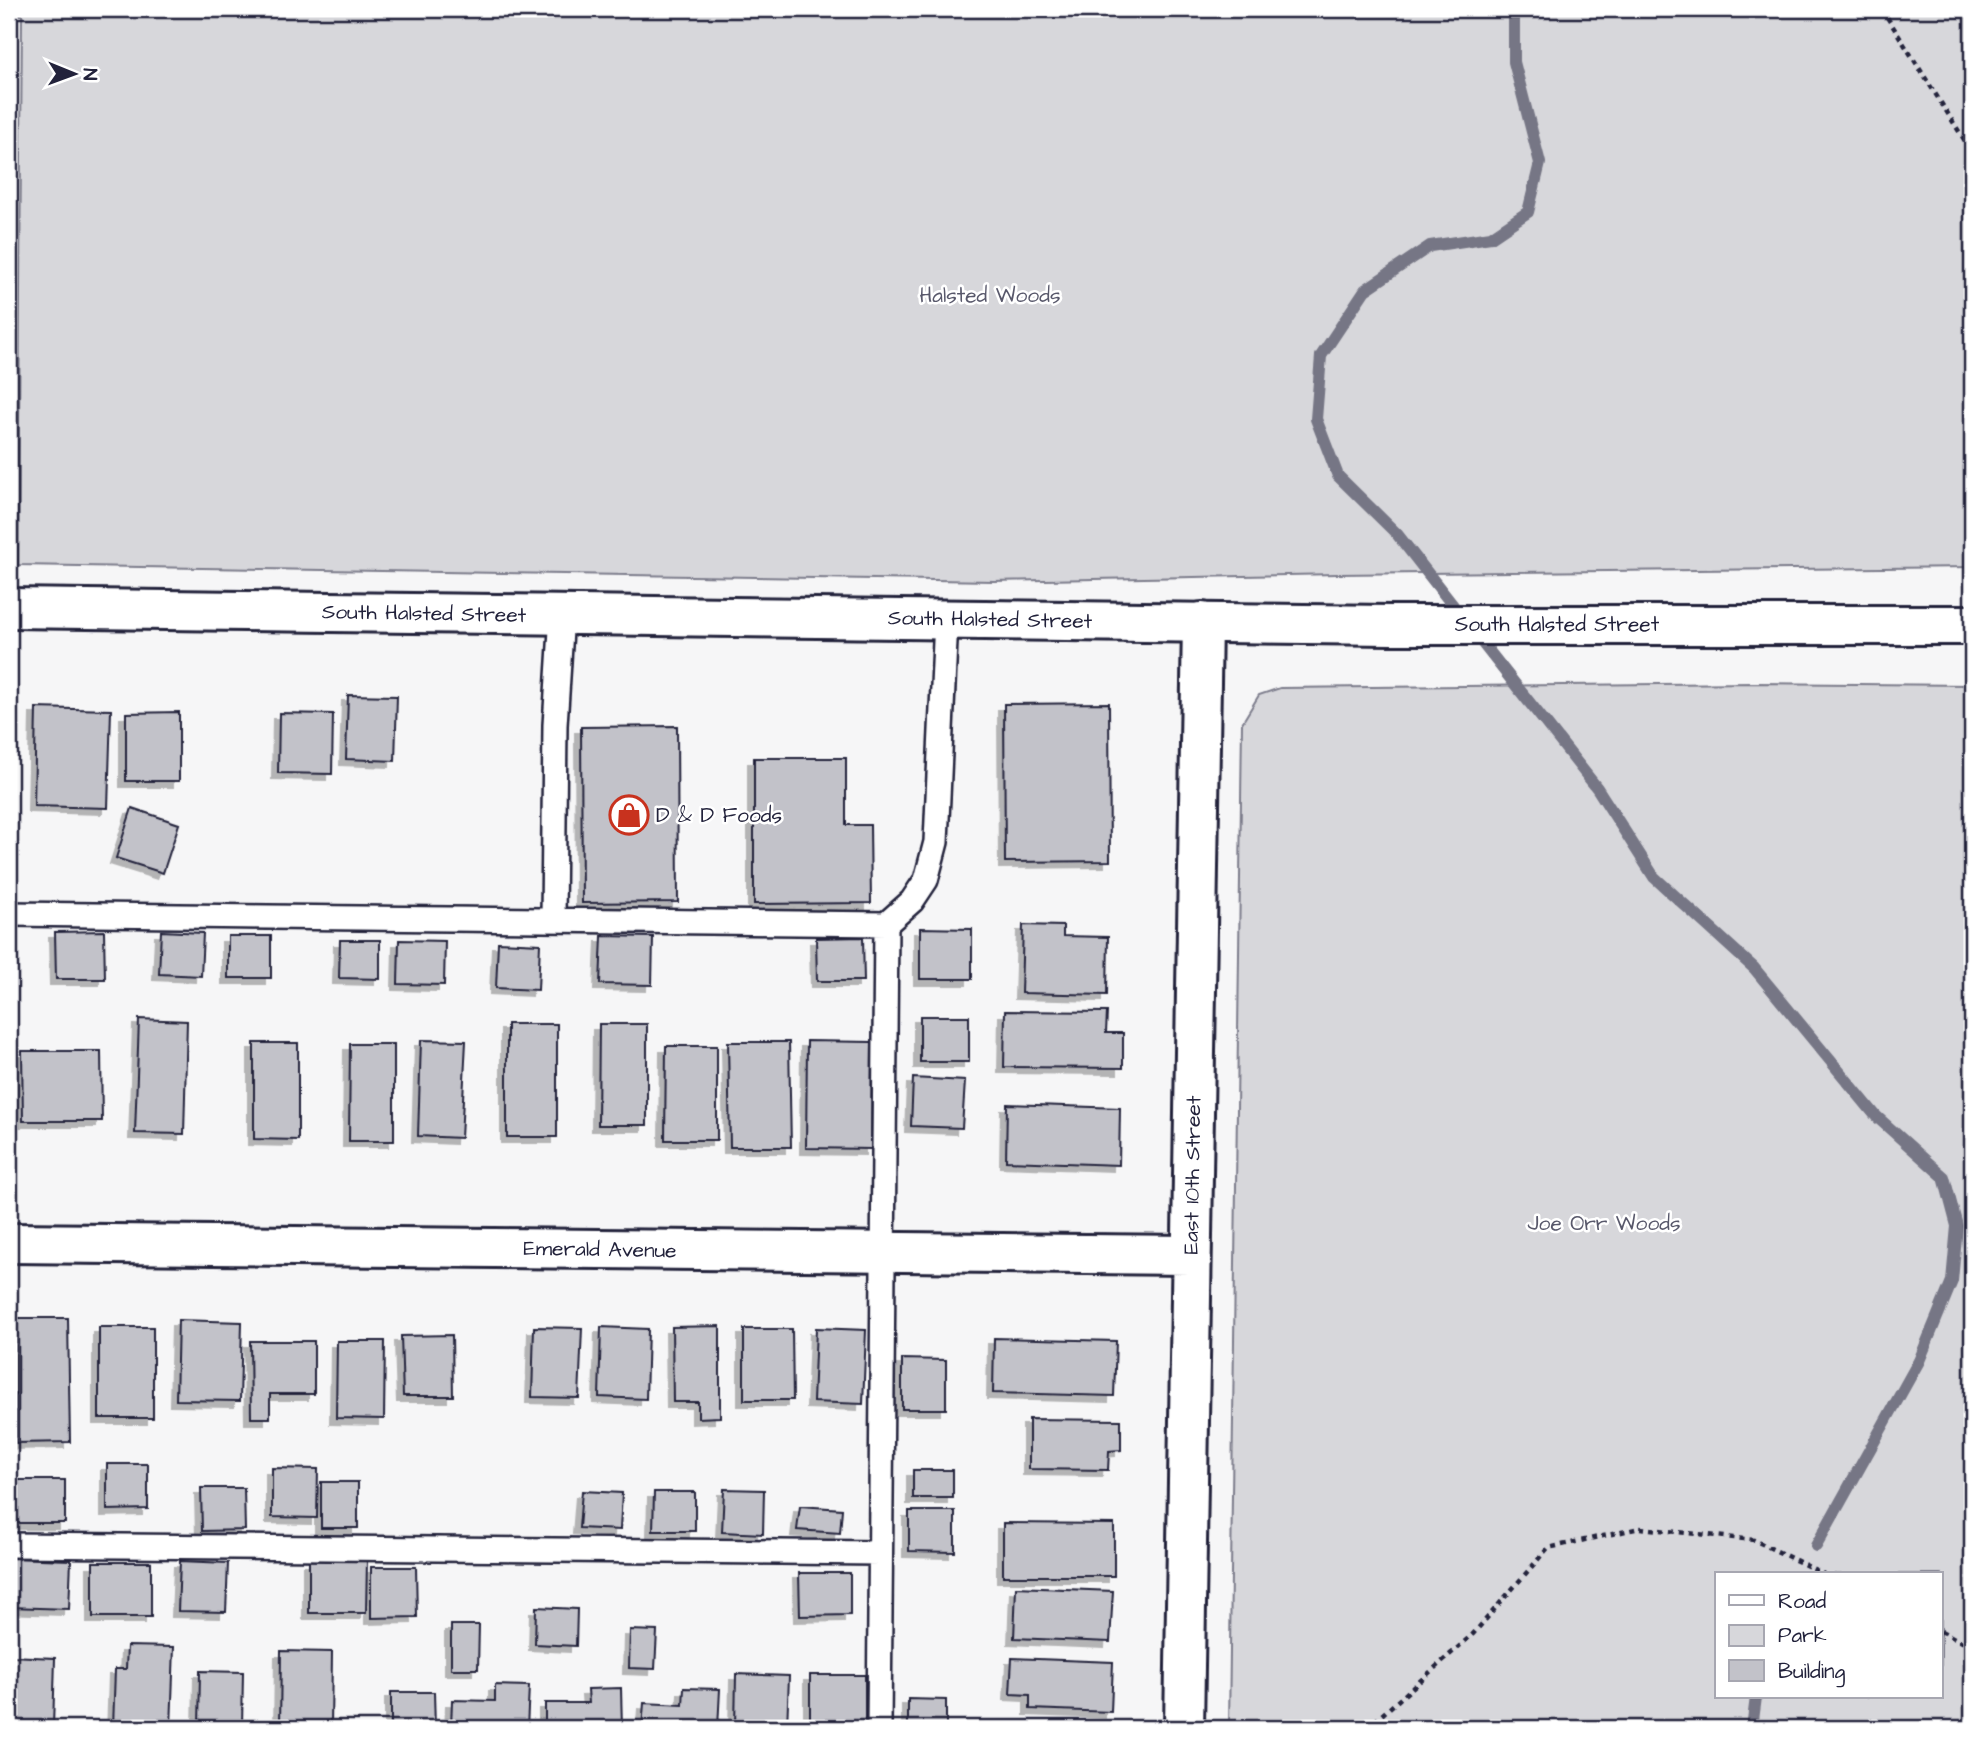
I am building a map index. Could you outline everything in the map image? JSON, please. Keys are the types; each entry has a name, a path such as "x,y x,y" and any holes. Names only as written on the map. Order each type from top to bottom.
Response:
{"street":[{"name":"South Halsted Street","path":"9,608 1390,625 1972,625"},
{"name":"East 10th Street","path":"1184,1728 1202,622"},
{"name":"Emerald Avenue","path":"9,1244 1191,1255"}],"lane":[{"path":"553,920 555,725 562,614"},
{"path":"9,915 886,923 912,901 926,880 936,842 946,619"},
{"path":"879,1728 886,923"},
{"path":"9,1545 880,1553"}],"path":[{"path":"1882,9 1972,152"},
{"path":"1367,1728 1473,1634 1548,1548 1640,1528 1754,1540 1820,1572"},
{"path":"1942,1632 1972,1647"}],"green space":[{"name":"Halsted Woods","path":"9,9 1972,9 1972,567 994,581 18,565 22,15 9,14"},
{"name":"Joe Orr Woods","path":"1754,683 1972,685 1972,1728 1229,1728 1242,723 1259,695 1280,688"}],"building":[{"path":"11,72 10,181 9,181"},
{"path":"9,439 12,439 13,536 9,536"},
{"path":"348,695 397,696 395,761 346,759"},
{"path":"1109,703 1110,861 1005,862 1004,704"},
{"path":"36,708 111,710 108,808 34,806"},
{"path":"179,712 179,781 126,781 126,713"},
{"path":"279,713 333,714 332,774 278,773"},
{"name":"D & D Foods","path":"677,726 678,902 582,903 581,727"},
{"path":"754,758 846,758 846,825 870,825 871,903 754,904"},
{"path":"132,808 179,824 163,873 116,858"},
{"path":"1023,925 1063,926 1063,936 1108,937 1107,995 1021,993"},
{"path":"920,928 972,929 972,979 920,979"},
{"path":"104,931 105,979 56,979 55,932"},
{"path":"161,931 203,933 201,976 159,974"},
{"path":"228,936 271,936 271,978 228,978"},
{"path":"602,936 653,937 652,985 600,984"},
{"path":"863,937 864,981 817,981 816,938"},
{"path":"340,940 380,940 380,979 339,978"},
{"path":"399,940 445,941 444,985 398,984"},
{"path":"498,942 540,944 538,990 496,988"},
{"path":"1005,1011 1107,1012 1106,1033 1123,1033 1123,1068 1004,1067"},
{"path":"920,1016 969,1016 969,1062 920,1062"},
{"path":"139,1019 187,1021 184,1134 135,1133"},
{"path":"507,1024 557,1024 557,1137 507,1137"},
{"path":"599,1024 647,1024 647,1125 598,1125"},
{"path":"421,1040 466,1041 461,1138 418,1136"},
{"path":"807,1041 872,1042 871,1149 806,1148"},
{"path":"728,1042 789,1042 791,1147 730,1147"},
{"path":"254,1043 298,1043 298,1140 254,1139"},
{"path":"350,1044 394,1044 394,1141 349,1141"},
{"path":"666,1046 717,1046 717,1140 665,1140"},
{"path":"22,1051 101,1051 102,1121 23,1121"},
{"path":"913,1078 965,1081 962,1128 911,1126"},
{"path":"1007,1104 1120,1108 1119,1165 1006,1161"},
{"path":"16,1318 68,1318 70,1442 16,1443"},
{"path":"178,1320 242,1322 240,1401 176,1400"},
{"path":"720,1326 720,1417 698,1418 698,1402 673,1402 672,1327"},
{"path":"99,1327 153,1327 153,1418 99,1418"},
{"path":"534,1327 582,1328 579,1398 532,1397"},
{"path":"601,1327 648,1329 646,1399 599,1397"},
{"path":"816,1328 866,1330 863,1404 813,1402"},
{"path":"744,1329 792,1329 793,1400 744,1400"},
{"path":"452,1335 453,1396 403,1396 401,1336"},
{"path":"994,1338 1116,1341 1114,1396 993,1393"},
{"path":"250,1341 314,1341 314,1394 270,1394 270,1418 251,1418"},
{"path":"337,1341 385,1341 384,1419 336,1418"},
{"path":"902,1359 946,1360 946,1409 902,1409"},
{"path":"1029,1419 1121,1420 1121,1450 1109,1451 1108,1470 1029,1469"},
{"path":"107,1464 148,1464 148,1509 107,1510"},
{"path":"272,1468 318,1469 317,1518 272,1517"},
{"path":"913,1470 953,1470 953,1498 913,1498"},
{"path":"13,1480 65,1480 65,1523 13,1523"},
{"path":"321,1482 358,1482 358,1528 321,1528"},
{"path":"201,1488 244,1488 245,1530 202,1531"},
{"path":"724,1489 764,1490 763,1534 722,1532"},
{"path":"582,1491 622,1493 620,1530 579,1528"},
{"path":"654,1492 695,1492 695,1531 653,1531"},
{"path":"800,1506 842,1509 840,1533 797,1530"},
{"path":"909,1511 955,1511 955,1552 909,1551"},
{"path":"1003,1523 1114,1524 1114,1576 1003,1576"},
{"path":"9,1558 71,1560 69,1609 9,1607"},
{"path":"309,1560 367,1560 366,1613 309,1613"},
{"path":"180,1561 228,1563 226,1612 178,1611"},
{"path":"93,1562 151,1562 151,1617 93,1617"},
{"path":"371,1567 416,1567 417,1617 371,1618"},
{"path":"799,1573 850,1573 850,1615 800,1616"},
{"path":"1016,1587 1113,1591 1110,1642 1014,1638"},
{"path":"536,1607 577,1609 576,1646 535,1644"},
{"path":"451,1625 479,1625 478,1669 451,1669"},
{"path":"630,1630 657,1631 655,1669 629,1668"},
{"path":"127,1646 174,1647 171,1728 113,1728 115,1669 126,1669"},
{"path":"281,1651 332,1652 331,1728 280,1728"},
{"path":"10,1656 55,1658 53,1728 9,1728"},
{"path":"1012,1658 1113,1662 1111,1712 1030,1709 1030,1695 1010,1694"},
{"path":"200,1671 243,1672 242,1728 199,1728"},
{"path":"736,1674 789,1676 787,1728 735,1728"},
{"path":"810,1675 865,1675 865,1728 810,1728"},
{"path":"495,1685 529,1686 527,1728 451,1728 452,1700 495,1701"},
{"path":"621,1688 622,1728 545,1728 545,1703 589,1703 588,1689"},
{"path":"684,1688 720,1689 718,1728 642,1728 644,1703 683,1705"},
{"path":"391,1692 434,1692 435,1728 391,1728"},
{"path":"908,1699 946,1700 946,1728 908,1728"}],"waterway":[{"path":"1462,617 1397,534 1338,476 1316,419 1321,356 1365,290 1430,246 1491,237 1528,212 1540,163 1514,62 1514,9"},
{"path":"1473,631 1597,788 1654,877 1754,968 1876,1116 1944,1177 1957,1226 1952,1281 1919,1361 1816,1546"},
{"path":"1752,1728 1756,1698"}],"place":[{"name":"D & D Foods","path":"629,815"}]}
